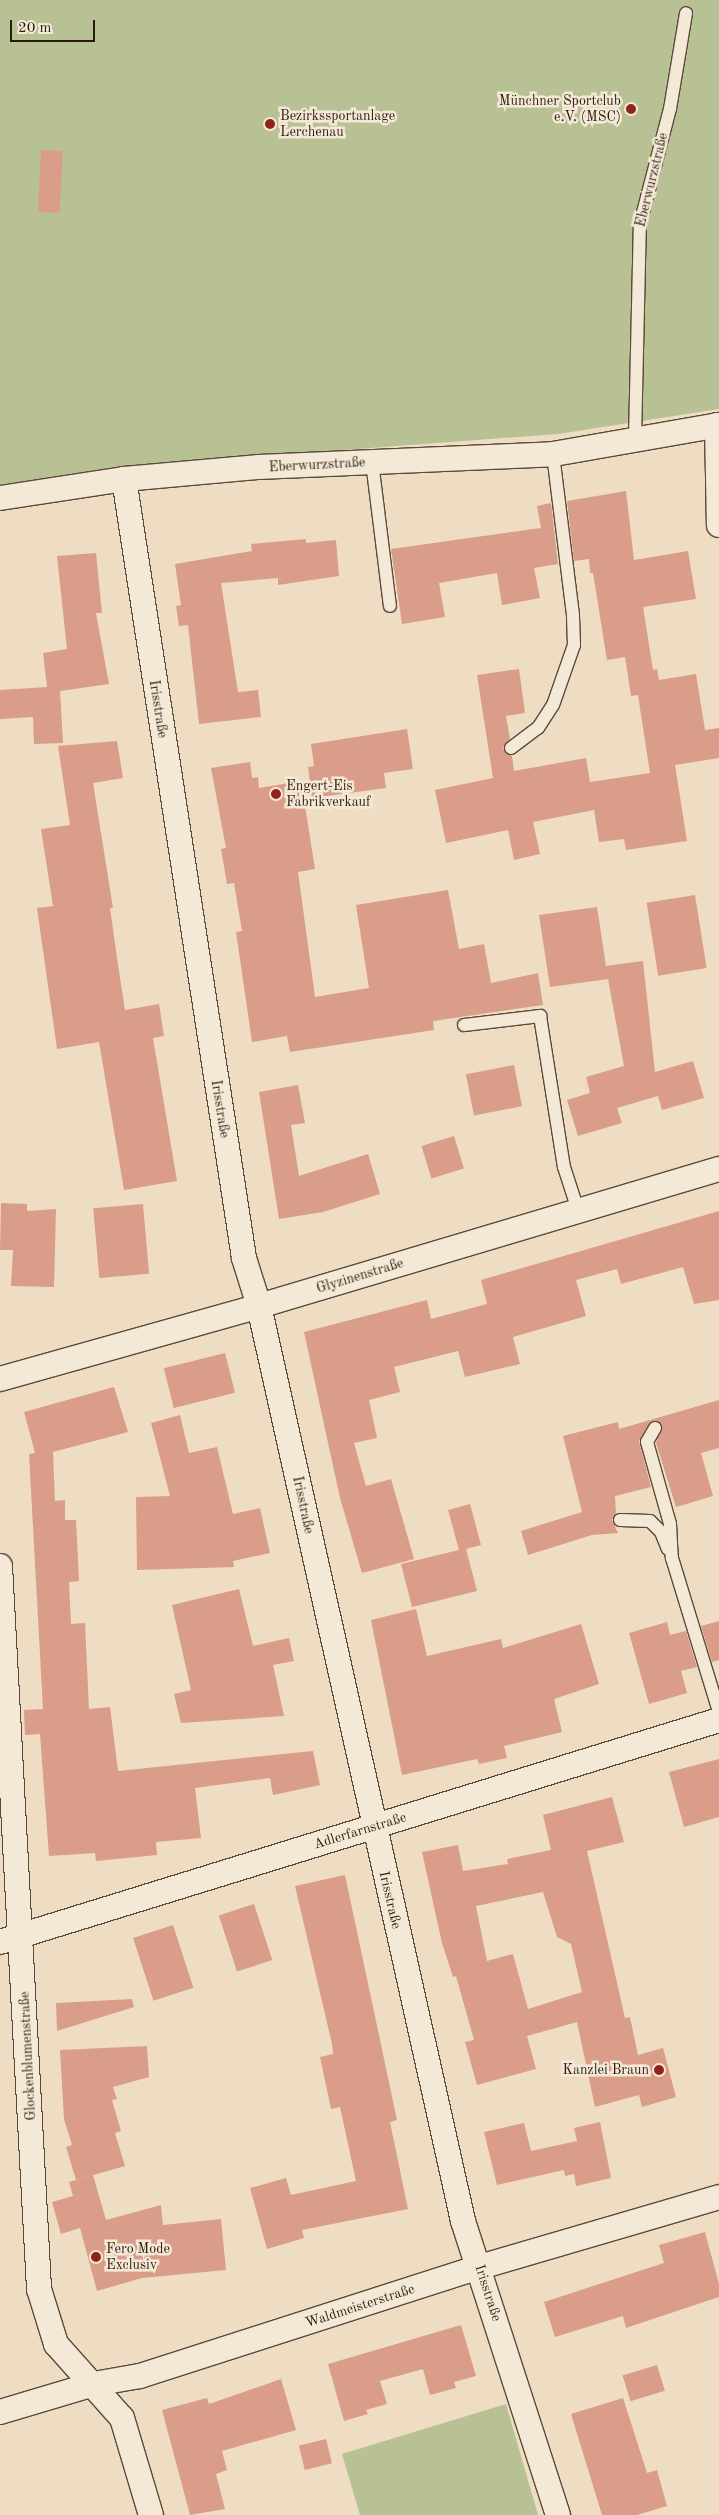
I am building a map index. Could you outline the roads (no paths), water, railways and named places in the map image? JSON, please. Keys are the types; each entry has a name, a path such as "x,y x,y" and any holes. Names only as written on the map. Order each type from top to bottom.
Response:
{"street":[{"name":"Eberwurzstraße","path":"0,498 124,478 372,462 553,454 718,425"},
{"path":"718,425 719,525"},
{"name":"Irisstraße","path":"124,478 244,1258 259,1306 463,2221 480,2267 558,2515"},
{"name":"Glyzinenstraße","path":"0,1379 259,1306 719,1168"},
{"name":"Glockenblumenstraße","path":"0,1566 11,1938 39,2289 56,2344 94,2384 122,2418 151,2515"},
{"name":"Adlerfarnstraße","path":"11,1938 719,1720"},
{"name":"Waldmeisterstraße","path":"0,2412 94,2384 140,2376 480,2267 719,2197"}],"lane":[{"name":"Eberwurzstraße","path":"635,440 640,224 670,109 686,13"},
{"path":"511,748 538,728 553,705 574,645 573,615 553,454"},
{"path":"372,462 390,606"},
{"path":"464,1025 540,1016 564,1167 578,1210"},
{"path":"655,1428 647,1442 670,1524 672,1558"},
{"path":"620,1520 638,1518 656,1525 672,1558 719,1712"}],"place":[{"name":"Münchner Sportclub e.V. (MSC)","path":"631,109"},
{"name":"Bezirkssportanlage Lerchenau","path":"270,124"},
{"name":"Engert-Eis Fabrikverkauf","path":"276,794"},
{"name":"Kanzlei Braun","path":"659,2070"},
{"name":"Fero Mode Exclusiv","path":"96,2257"}]}
